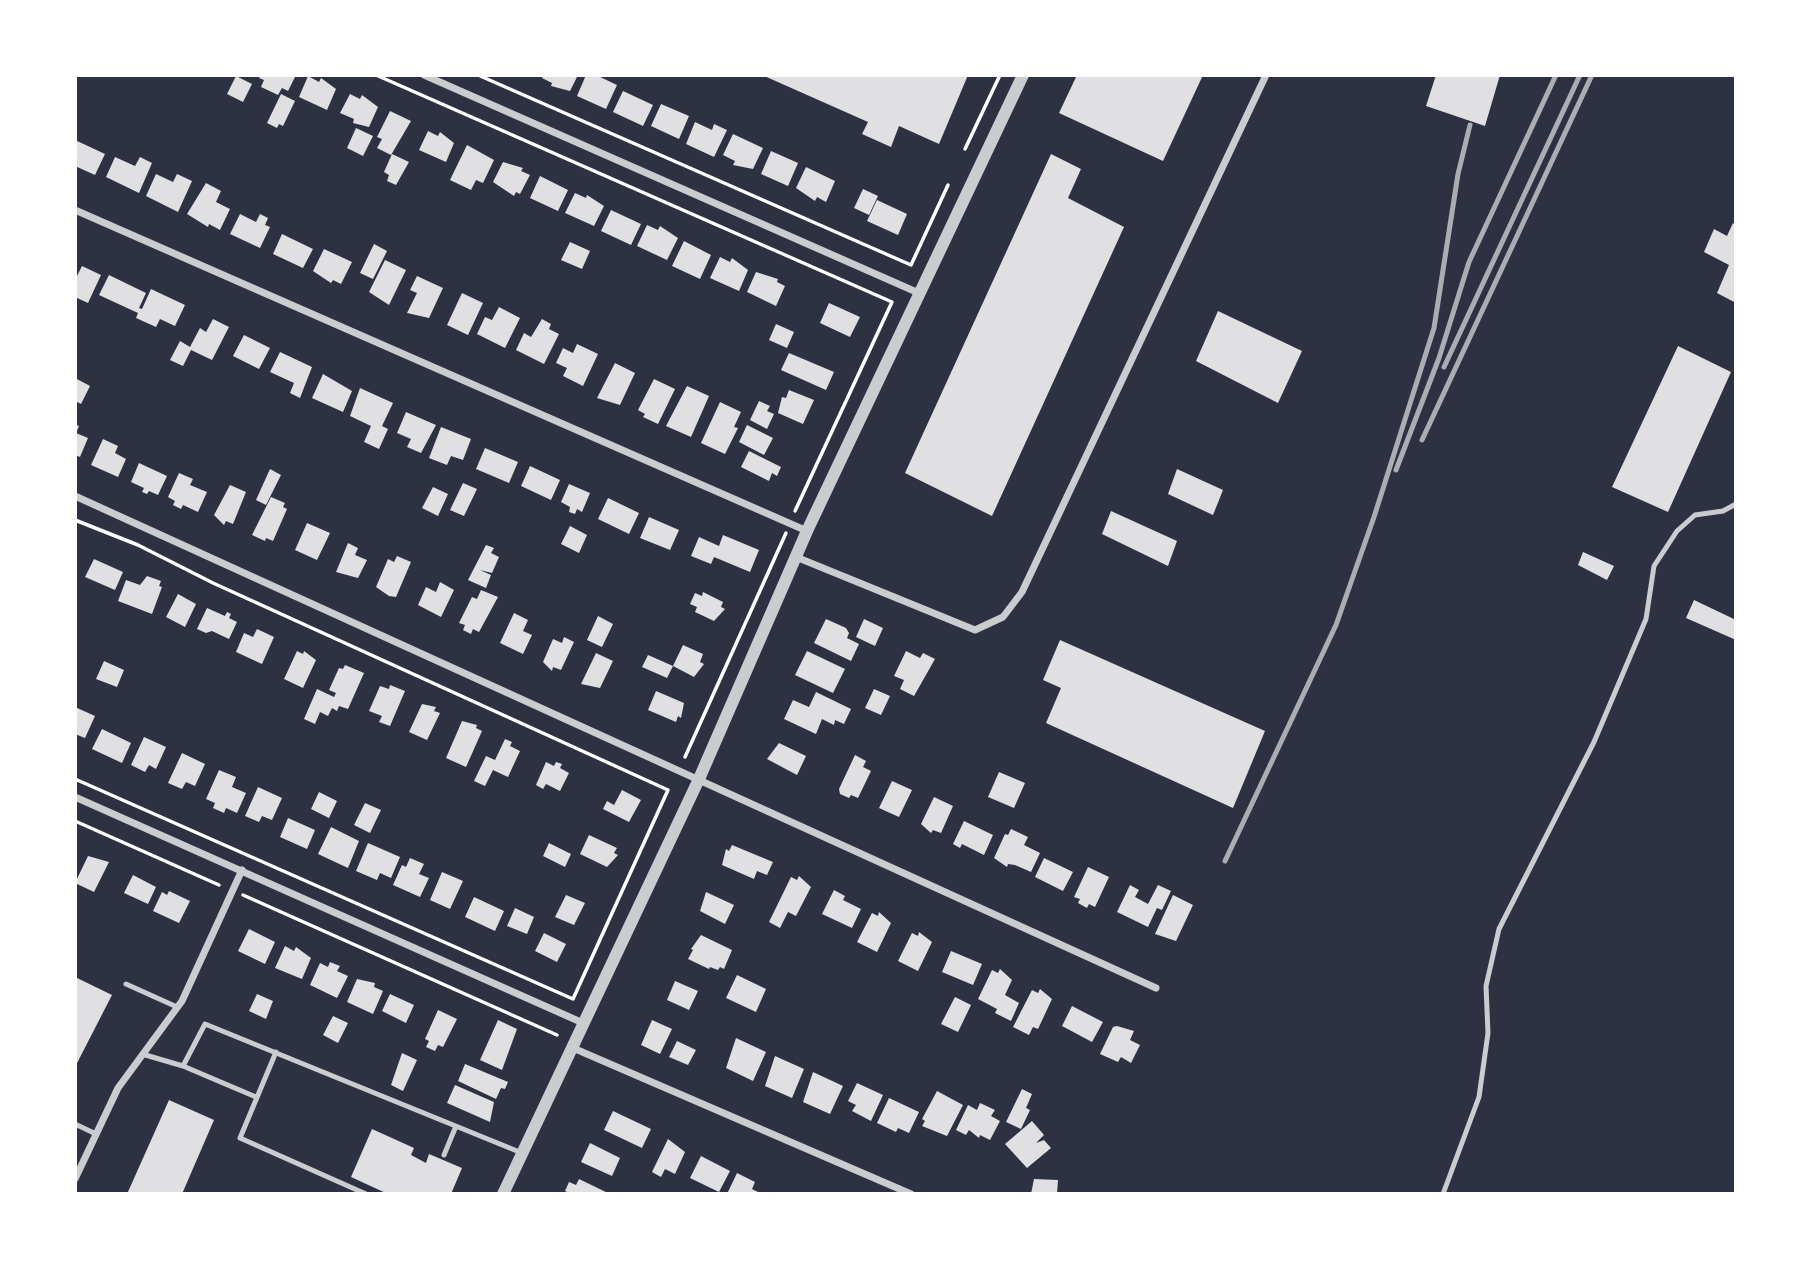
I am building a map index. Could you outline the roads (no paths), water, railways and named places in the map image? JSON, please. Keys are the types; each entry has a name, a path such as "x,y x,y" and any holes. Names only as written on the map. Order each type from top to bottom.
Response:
{"street":[{"path":"424,75 920,294"},
{"path":"503,1194 699,779 807,531 1023,75"},
{"path":"796,557 975,630 1003,617 1022,592 1266,75"},
{"path":"75,210 807,531"},
{"path":"75,496 1156,988"},
{"path":"75,797 583,1023"},
{"path":"75,1179 118,1088 177,1007 242,870"},
{"path":"573,1048 911,1194"}],"lane":[{"path":"1443,1194 1479,1097 1488,1033 1486,985 1499,929 1599,729 1646,619 1654,566 1677,531 1695,515 1723,511 1736,504"},
{"path":"126,984 177,1007"},
{"path":"183,1066 205,1024 522,1153"},
{"path":"276,1052 240,1138 366,1194"},
{"path":"142,1054 183,1066 256,1097"},
{"path":"75,1124 96,1134"},
{"path":"444,1154 456,1126"}],"railway":[{"path":"1396,470 1439,358 1469,262 1556,75"},
{"path":"1444,367 1580,75"},
{"path":"1422,440 1592,75"},
{"path":"1225,861 1336,625 1374,517 1434,328 1458,174 1470,125"}]}
